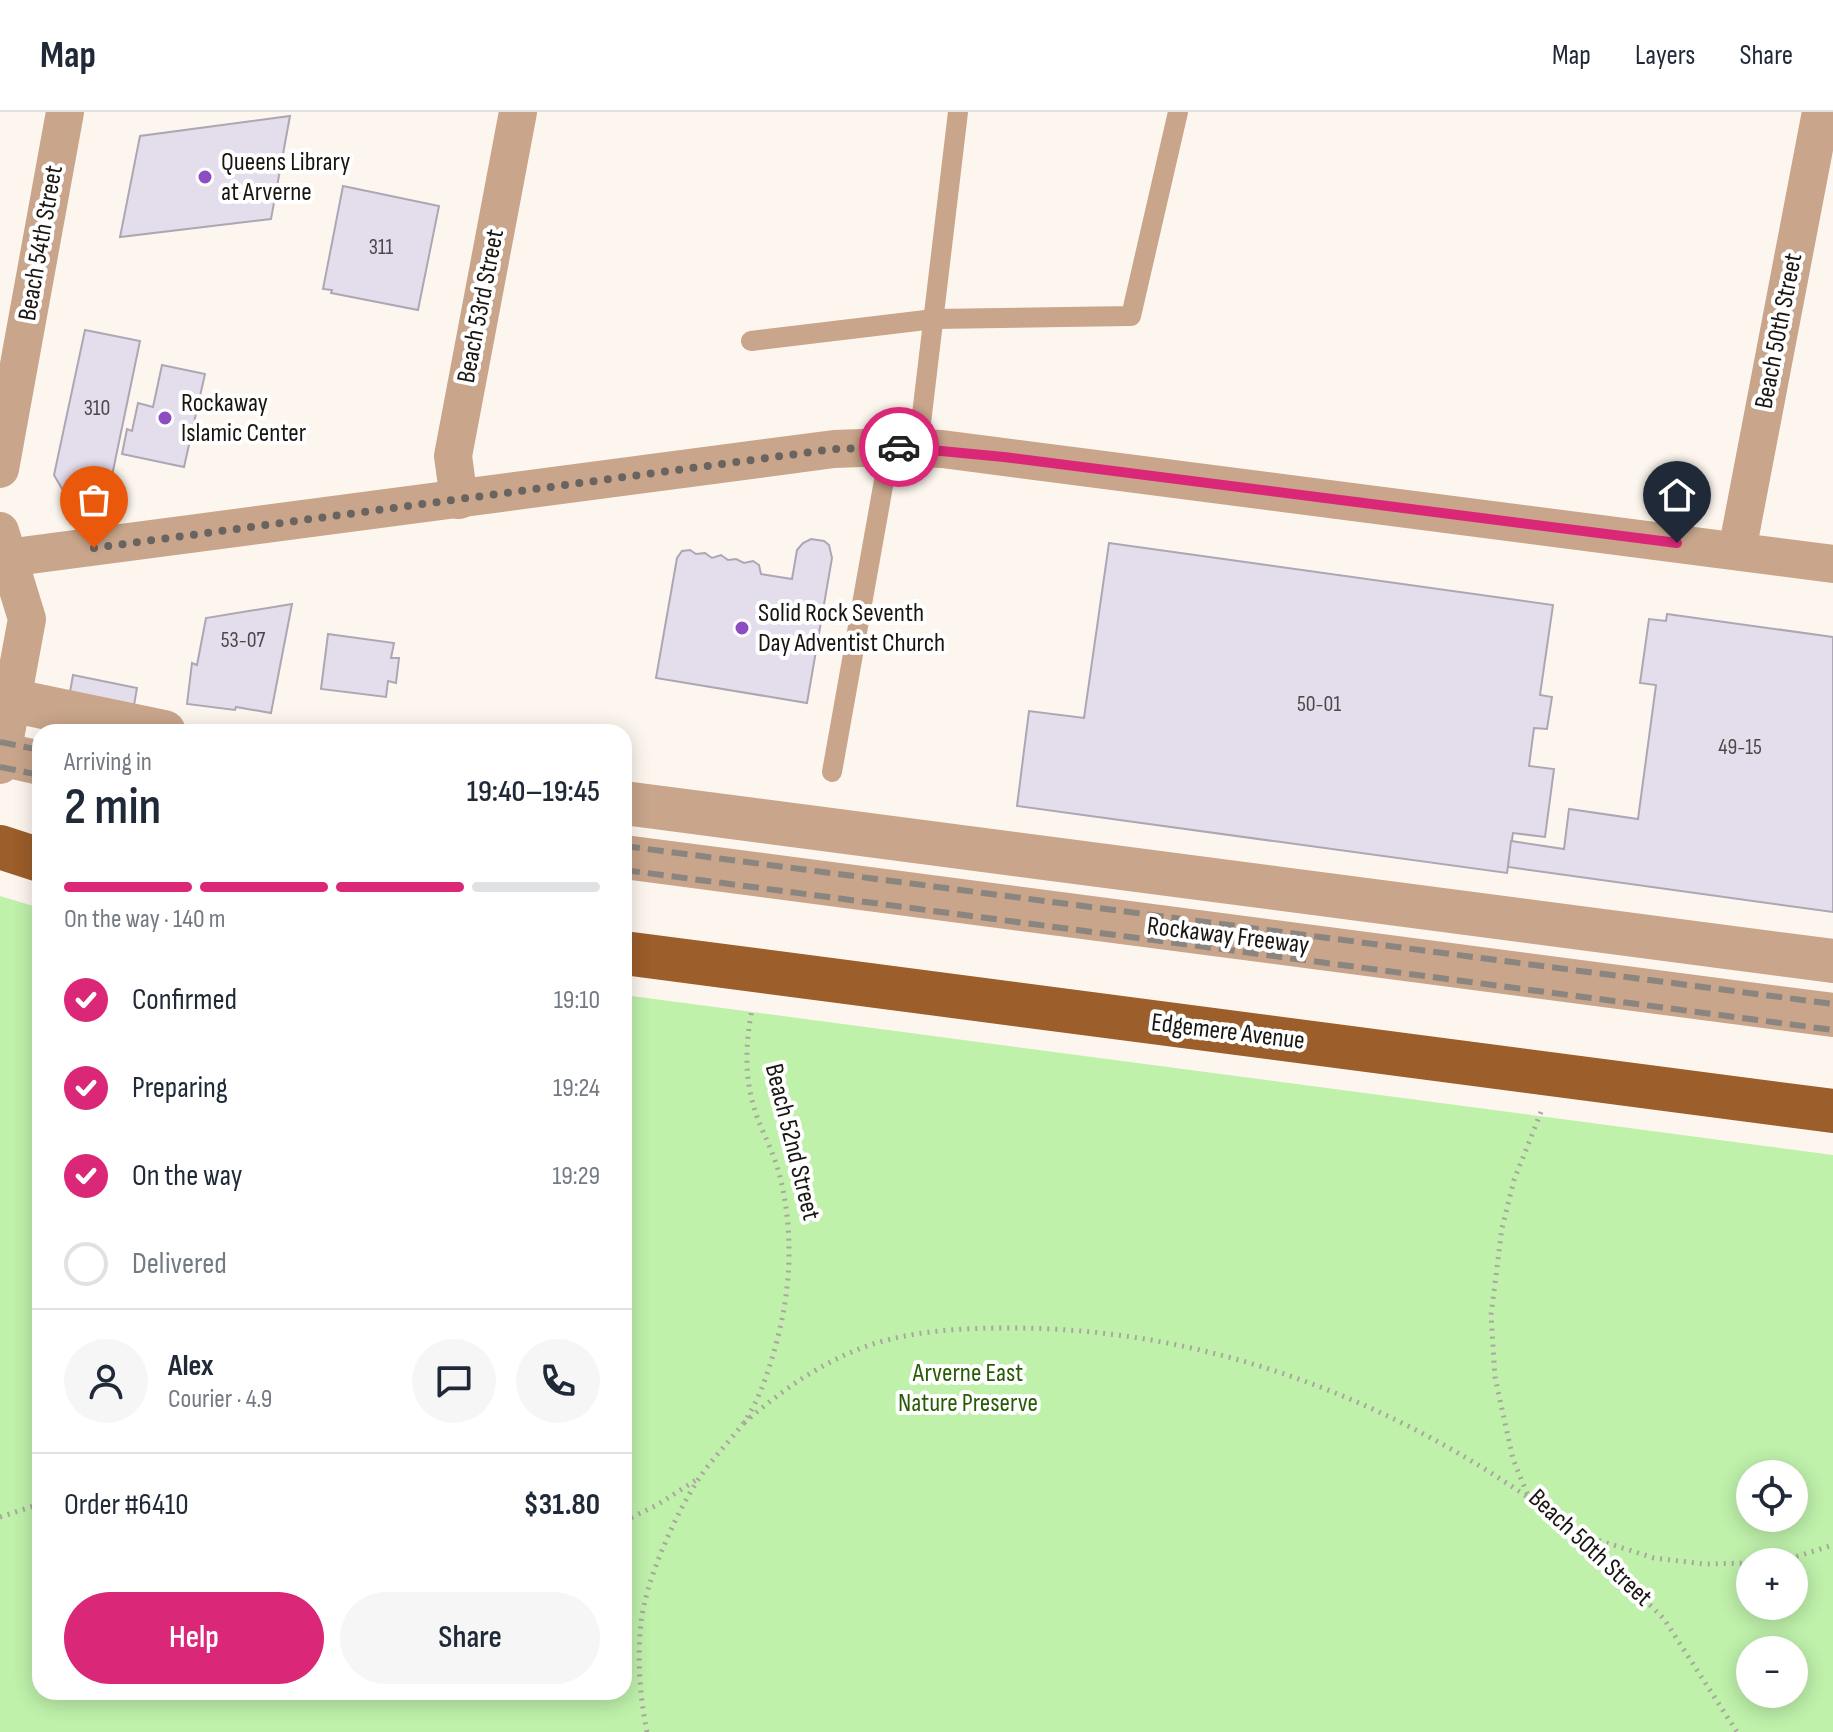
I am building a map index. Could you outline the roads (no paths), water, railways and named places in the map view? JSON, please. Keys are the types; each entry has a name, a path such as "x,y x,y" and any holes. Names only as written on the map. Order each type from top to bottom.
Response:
{"main road":[{"path":"0,847 32,857"},
{"name":"Edgemere Avenue","path":"632,954 1833,1111"}],"street":[{"name":"Beach 54th Street","path":"0,469 65,112"},
{"name":"Beach 53rd Street","path":"459,500 453,456 518,112"},
{"name":"Beach 50th Street","path":"1737,551 1821,112"},
{"path":"10,759 6,700 27,619 2,550 459,500 834,449 904,447 1316,496 1833,564"},
{"path":"6,700 124,724"},
{"name":"Rockaway Freeway","path":"632,804 1833,961"},
{"name":"Rockaway Freeway","path":"632,858 1833,1015"}],"lane":[{"path":"832,772 934,319 958,112"},
{"path":"751,341 934,319 1131,316 1178,112"}],"railway":[{"path":"0,742 32,748"},
{"path":"0,767 32,773"},
{"path":"632,847 1833,1004"},
{"path":"632,871 1833,1030"}],"place":[{"name":"Queens Library at Arverne","path":"205,177"},
{"name":"Rockaway Islamic Center","path":"165,418"},
{"name":"Solid Rock Seventh Day Adventist Church","path":"742,628"}],"park label":[{"name":"Arverne East Nature Preserve","path":"968,1388"}]}
